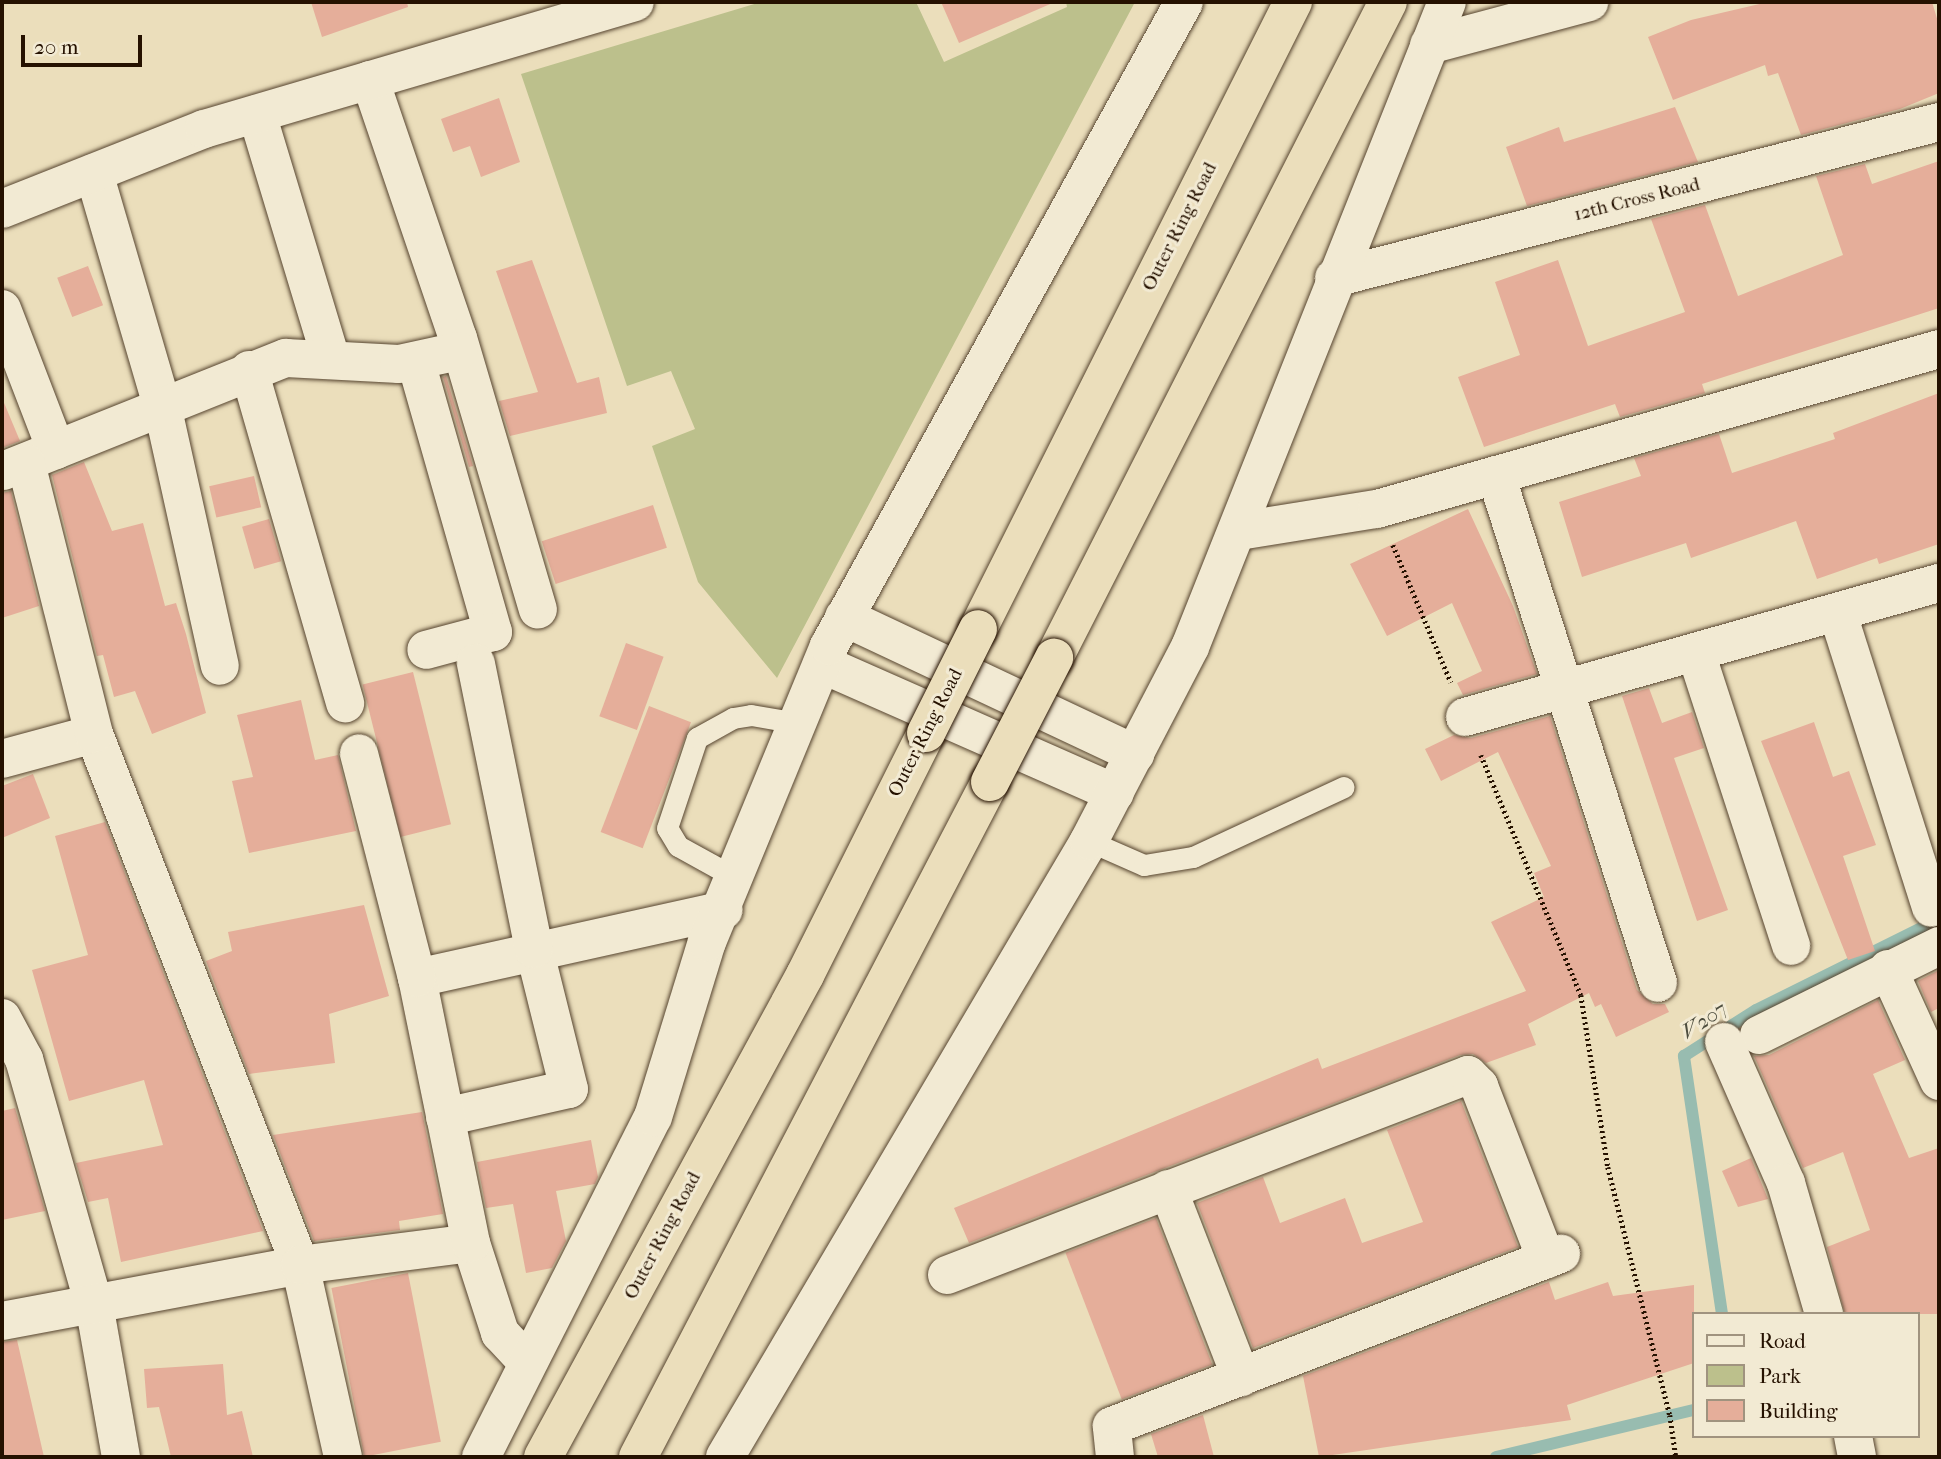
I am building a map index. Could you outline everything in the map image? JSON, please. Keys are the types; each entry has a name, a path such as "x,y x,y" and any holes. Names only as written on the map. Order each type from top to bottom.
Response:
{"highway":[{"name":"Outer Ring Road","path":"543,1457 805,975 1293,2"},
{"path":"639,1457 1054,658 1388,2"}],"street":[{"path":"2,209 257,114 635,2"},
{"path":"481,1457 527,1361 653,1117 708,942 730,894 822,664 844,617 1184,2"},
{"path":"725,1457 1089,841 1190,647 1239,531 1334,278 1447,2"},
{"path":"1429,45 1589,2"},
{"path":"370,80 459,351 538,609"},
{"path":"257,114 331,359"},
{"name":"12th Cross Road","path":"1334,278 1939,122"},
{"path":"94,173 162,405 220,666"},
{"path":"2,309 28,462 94,734 300,1265 343,1457"},
{"path":"1239,531 1377,509 1939,349"},
{"path":"28,462 162,405 286,358 415,362 459,351"},
{"path":"415,362 493,632 426,650"},
{"path":"250,370 345,703"},
{"path":"1496,475 1658,983"},
{"path":"1465,717 1838,614 1939,583"},
{"path":"1838,614 1931,908"},
{"path":"844,617 1135,754"},
{"path":"1696,653 1791,946"},
{"path":"445,1117 569,1089 534,949 476,663"},
{"path":"822,664 1115,793"},
{"path":"2,759 94,734"},
{"path":"359,753 416,978 471,1243 500,1333 527,1361"},
{"path":"416,978 534,949 730,894"},
{"path":"1823,1312 1741,1039 1939,946"},
{"path":"1888,969 1939,1081"},
{"path":"2,1018 24,1059 94,1304 121,1457"},
{"path":"947,1275 1468,1075 1479,1086 1553,1256 1112,1426 1115,1457"},
{"path":"1168,1189 1241,1377"},
{"path":"2,1321 300,1265 471,1243"},
{"path":"1853,1438 1857,1457"}],"lane":[{"path":"730,894 678,846 667,828 697,738 733,718 751,715 798,723"},
{"path":"1089,841 1144,865 1193,857 1344,787"}],"path":[{"path":"1377,509 1581,995 1608,1167 1670,1415 1676,1457"}],"green space":[{"path":"761,2 916,2 944,62 1067,7 1066,2 1135,2 777,678 698,582 652,446 695,429 671,371 627,386 521,74"}],"building":[{"path":"311,2 407,2 408,7 322,37"},
{"path":"941,2 1055,2 959,43"},
{"path":"1768,2 1932,2 1939,25 1939,93 1900,109 1801,135 1778,73 1768,76 1765,65 1673,100 1648,37 1691,20"},
{"path":"499,98 520,162 481,177 470,146 453,152 441,119"},
{"path":"1675,107 1698,162 1527,206 1506,147 1559,127 1564,142"},
{"path":"1939,161 1939,308 1702,384 1705,393 1620,417 1615,404 1484,447 1458,377 1520,355 1495,282 1558,260 1588,346 1685,312 1651,219 1705,205 1738,296 1843,255 1816,176 1865,164 1872,184"},
{"path":"532,260 577,383 599,377 607,413 510,436 499,401 538,392 496,271"},
{"path":"88,266 103,305 72,317 57,278"},
{"path":"446,376 473,466 469,467 443,377"},
{"path":"1939,393 1939,544 1879,564 1877,558 1817,579 1796,521 1691,558 1686,543 1582,577 1559,502 1641,476 1634,458 1719,434 1732,473 1835,439 1833,433"},
{"path":"2,398 20,441 2,448"},
{"path":"84,462 112,531 143,523 165,606 176,603 206,713 152,734 135,691 114,697 103,655 97,656 52,475"},
{"path":"254,476 261,507 216,518 209,486"},
{"path":"11,491 39,606 2,618 2,493"},
{"path":"653,505 667,548 556,584 542,541"},
{"path":"1468,509 1513,606 1537,674 1463,695 1457,683 1482,671 1452,603 1387,636 1350,564"},
{"path":"269,519 281,561 254,569 242,527"},
{"path":"626,643 664,657 637,730 599,716"},
{"path":"413,672 451,824 401,837 363,685"},
{"path":"1649,688 1662,723 1692,712 1704,748 1674,758 1728,910 1697,921 1622,696"},
{"path":"301,700 315,760 338,755 356,831 249,853 232,781 253,777 237,715"},
{"path":"649,706 691,722 643,848 601,832"},
{"path":"1550,716 1637,990 1653,1004 1665,1004 1669,1012 1616,1037 1601,1004 1595,1007 1589,993 1528,1024 1536,1045 1486,1063 1473,1054 1460,1055 969,1243 954,1208 1318,1058 1322,1069 1526,991 1491,922 1544,897 1534,873 1551,866 1498,752 1441,781 1425,749 1454,735 1471,738"},
{"path":"1814,722 1833,777 1849,771 1876,845 1843,856 1875,951 1848,960 1761,741"},
{"path":"33,774 50,818 2,838 2,786"},
{"path":"105,822 263,1231 121,1262 108,1198 88,1202 76,1163 163,1145 144,1080 69,1101 32,970 88,955 55,836"},
{"path":"364,905 389,996 329,1014 335,1063 249,1074 206,961 232,951 228,932"},
{"path":"1939,970 1939,1008 1931,1012 1918,981"},
{"path":"1878,1000 1905,1060 1873,1074 1909,1158 1939,1148 1939,1314 1844,1312 1827,1247 1870,1230 1843,1152 1803,1168 1754,1056 1769,1055"},
{"path":"1461,1101 1518,1247 1253,1348 1197,1203 1263,1177 1280,1223 1345,1198 1362,1243 1423,1222 1387,1130"},
{"path":"15,1108 45,1211 2,1220 2,1111"},
{"path":"422,1112 443,1214 399,1221 400,1230 314,1241 273,1135"},
{"path":"591,1140 598,1177 595,1184 556,1191 566,1241 552,1268 526,1273 513,1204 486,1208 477,1162"},
{"path":"1751,1158 1768,1199 1738,1207 1722,1171"},
{"path":"1156,1218 1212,1365 1122,1399 1065,1253"},
{"path":"408,1273 441,1442 364,1457 331,1288"},
{"path":"1549,1282 1555,1300 1608,1282 1613,1296 1694,1285 1692,1364 1567,1405 1571,1420 1319,1457 1303,1376"},
{"path":"17,1340 44,1457 2,1457 2,1342"},
{"path":"223,1364 227,1415 242,1411 253,1457 171,1457 159,1407 147,1408 144,1369"},
{"path":"1203,1415 1214,1457 1158,1457 1151,1434"}],"waterway":[{"name":"V207","path":"1722,1312 1684,1056 1756,1010 1939,919"},
{"name":"V207","path":"1496,1457 1692,1410"}]}
